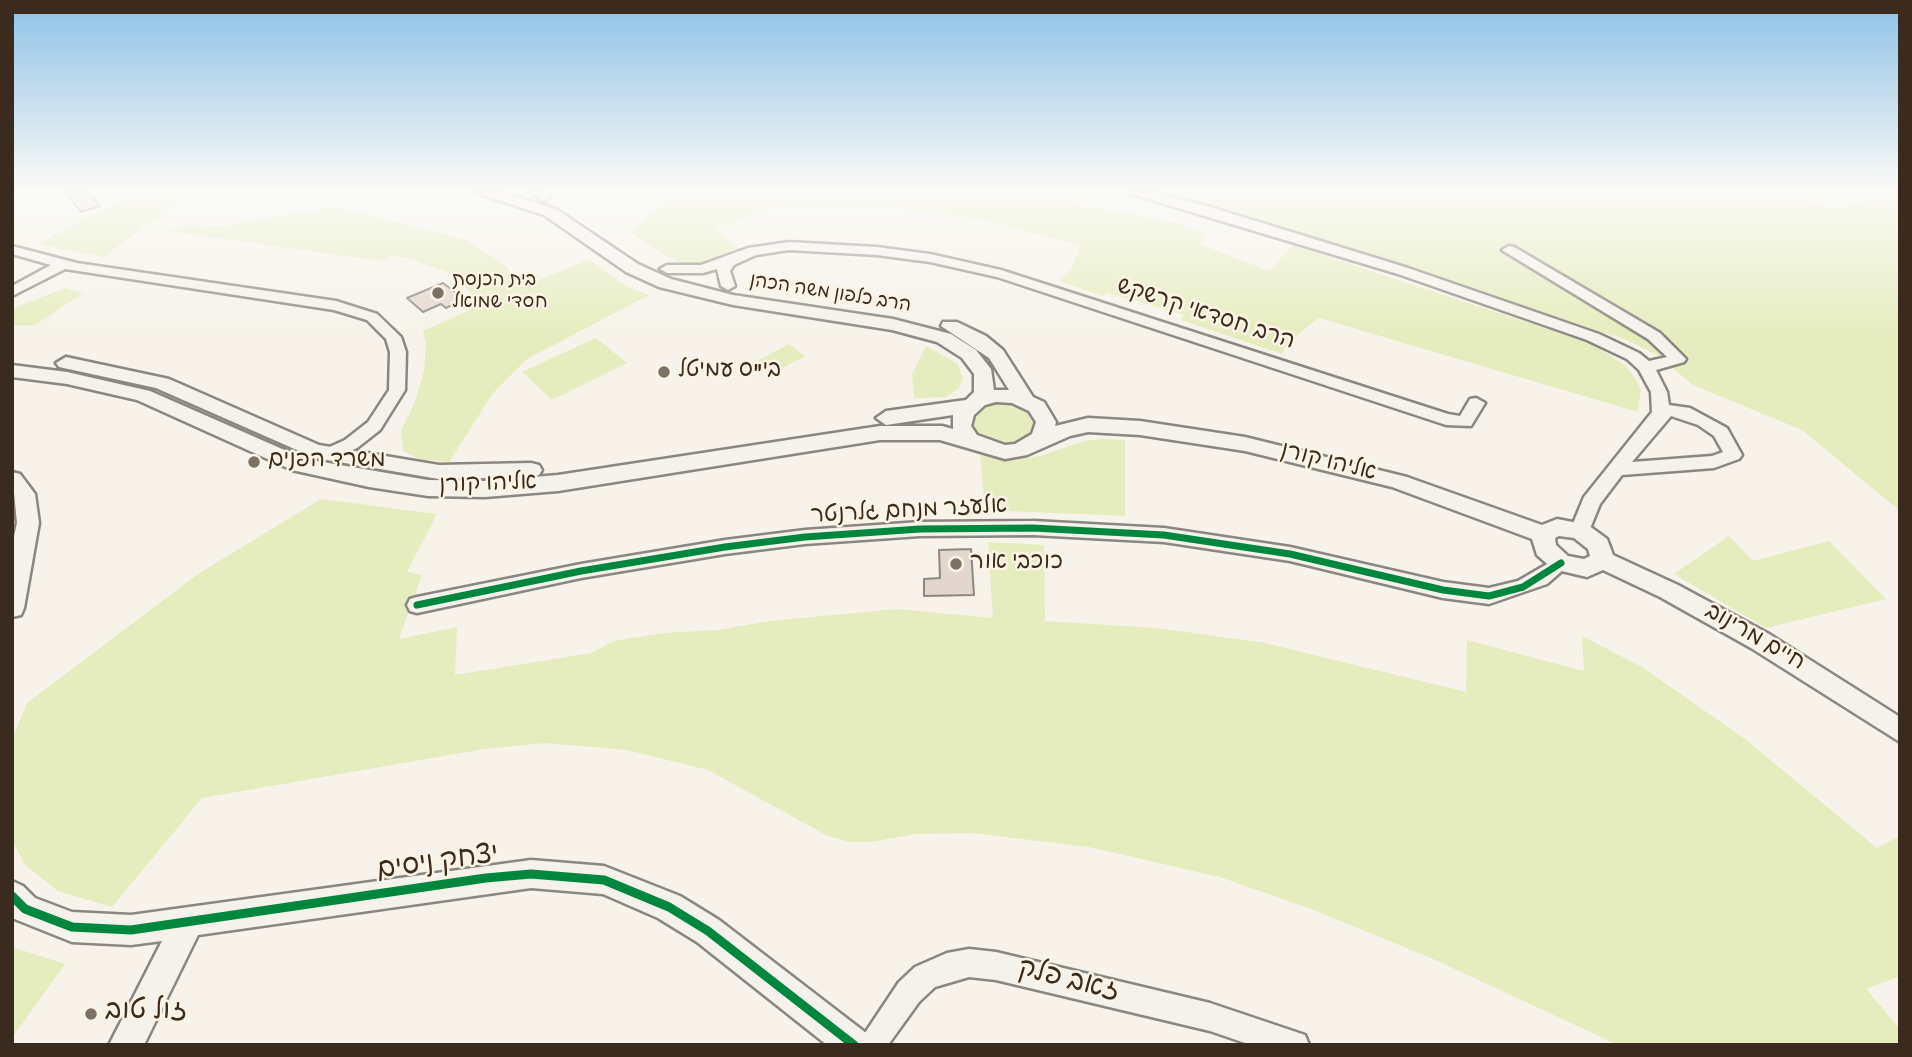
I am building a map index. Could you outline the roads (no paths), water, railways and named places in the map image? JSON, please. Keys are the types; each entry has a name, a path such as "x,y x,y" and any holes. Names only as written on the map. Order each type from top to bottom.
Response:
{"street":[{"name":"הרב כלפון משה הכהן","path":"593,241 632,268 664,283 733,300 893,325 944,338 969,354 984,373 984,392 974,403"},
{"name":"הרב כלפון משה הכהן","path":"621,241 667,269 728,286 900,314 956,328 979,340 996,354 1031,404"},
{"path":"1305,241 1593,337 1633,356 1646,367 1660,392 1661,413"},
{"name":"הרב חסדאי קרשקש","path":"667,269 703,270 741,255 771,248 810,246 930,258 1014,278 1446,419 1465,422 1476,403"},
{"path":"12,250 63,264 336,306 372,317 393,337 398,352 397,390 374,426 351,444 329,454"},
{"path":"1509,250 1654,336 1678,359 1646,367"},
{"path":"728,286 723,271 728,262 741,255"},
{"path":"12,292 63,264"},
{"name":"אליהו קורן","path":"12,357 84,366 162,383 298,444 329,454 439,472 527,470 604,464 815,426 974,403"},
{"name":"אליהו קורן","path":"12,371 66,378 143,395 300,465 369,480 428,488 485,489 558,483 880,433 942,433 977,445"},
{"path":"1006,396 1031,404 1046,422 1041,438 1033,445 1005,452 977,445 969,440 961,426 961,419 974,403 1006,396"},
{"name":"אליהו קורן","path":"1031,404 1105,425 1226,441 1327,462 1399,482 1543,534"},
{"path":"1580,531 1591,502 1661,413 1670,410 1684,412 1704,421 1721,432 1733,455 1714,462 1617,469"},
{"name":"אליהו קורן","path":"1033,445 1074,427 1105,425"},
{"path":"12,479 24,494 28,523 13,603"},
{"path":"1558,527 1580,531 1599,545 1602,560 1587,568 1561,562 1545,549 1543,534 1558,527"},
{"name":"אלעזר מנחם גלרנטר","path":"417,605 581,571 725,547 805,537 920,529 1032,528 1164,535 1290,554 1443,590 1489,596 1523,587 1540,579 1561,562"},
{"name":"חיים מרינוב","path":"1602,560 1669,591 1760,641 1900,731"},
{"name":"יצחק ניסים","path":"12,896 25,909 72,927 120,931 187,924 486,878 531,874 604,880 669,907 709,931 854,1045"},
{"path":"126,1045 187,924"},
{"name":"זאב פלק","path":"871,1045 909,992 925,977 947,967 969,963 996,966 1210,1017 1295,1045"}],"place":[{"name":"בית הכנסת חסדי שמואל","path":"438,293"},
{"name":"בי\"ס עמיטל","path":"664,372"},
{"name":"משרד הפנים","path":"254,462"},
{"name":"כוכבי אור","path":"956,564"},
{"name":"זול טוב","path":"91,1014"}]}
